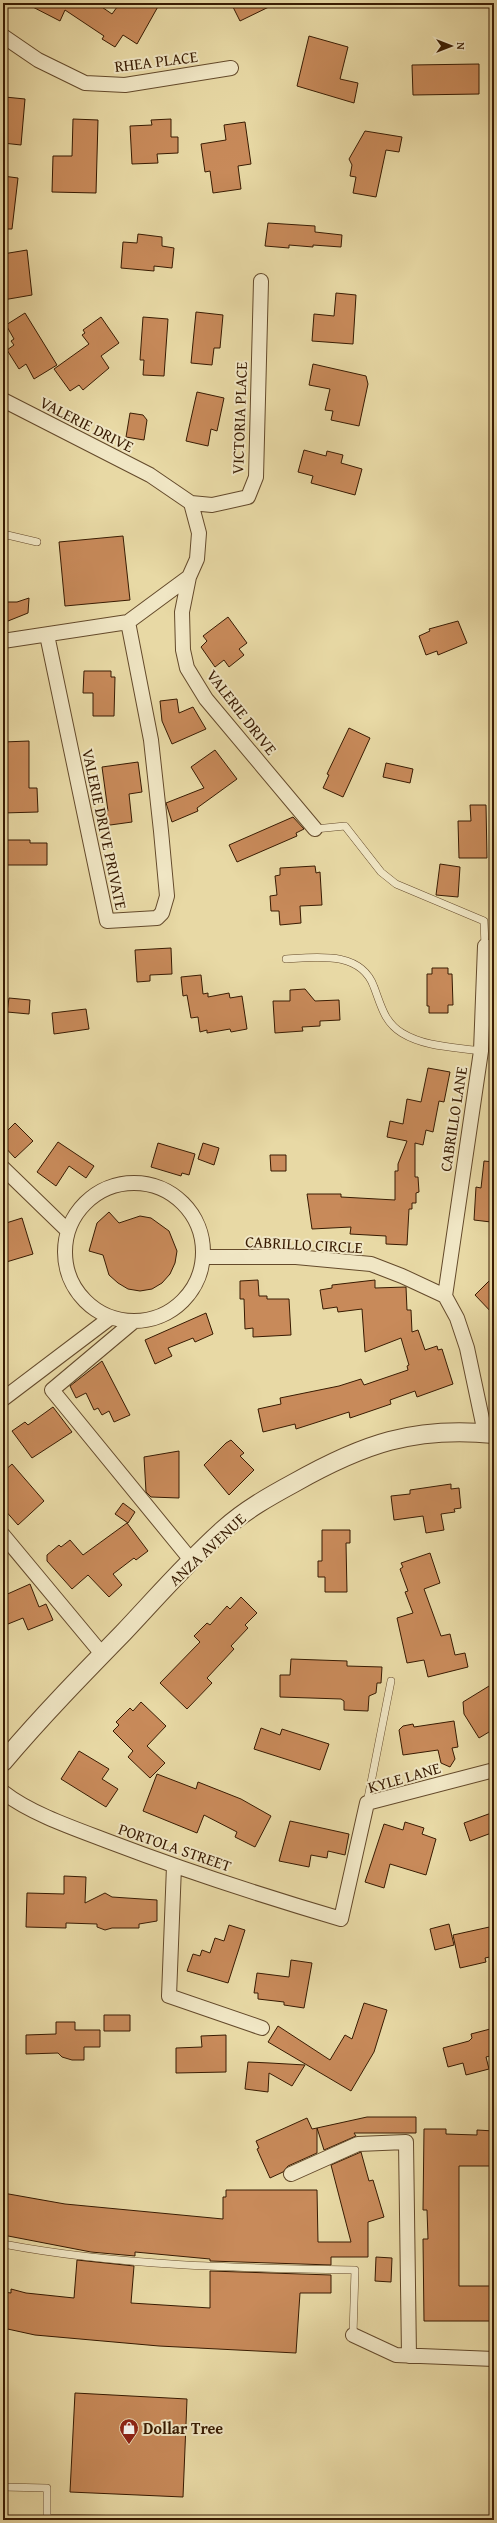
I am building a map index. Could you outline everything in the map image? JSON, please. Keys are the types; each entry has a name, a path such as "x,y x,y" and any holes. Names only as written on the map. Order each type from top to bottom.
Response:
{"street":[{"name":"RHEA PLACE","path":"3,36 38,60 85,83 125,85 231,68"},
{"name":"VICTORIA PLACE","path":"191,503 212,505 248,497 256,477 261,281"},
{"name":"VALERIE DRIVE","path":"3,400 150,475 191,503 199,533 197,559 189,577 182,612 182,650 187,668 206,699 315,829"},
{"name":"VALERIE DRIVE","path":"3,641 128,622 189,577"},
{"name":"VALERIE DRIVE PRIVATE","path":"48,635 107,920 157,918 162,913 167,896 150,740 128,622"},
{"name":"CABRILLO LANE","path":"445,1296 481,1051 485,946"},
{"path":"3,1168 68,1231"},
{"path":"136,1182 165,1190 178,1198 193,1214 202,1235 204,1257 199,1278 189,1296 178,1306 154,1319 133,1322 110,1318 92,1308 77,1292 68,1273 66,1259 68,1231 78,1211 94,1196 114,1185 136,1182"},
{"name":"CABRILLO CIRCLE","path":"204,1257 296,1257 371,1264 402,1276 445,1296"},
{"path":"445,1296 457,1318 467,1348 490,1434"},
{"path":"3,1399 110,1318"},
{"path":"133,1322 52,1390 191,1560"},
{"name":"ANZA AVENUE","path":"3,1762 191,1560 226,1528 265,1500 334,1461 373,1445 412,1434 436,1432 490,1434"},
{"path":"3,1535 102,1654"},
{"name":"KYLE LANE","path":"341,1919 367,1803 494,1770"},
{"name":"PORTOLA STREET","path":"3,1792 13,1800 83,1832 174,1866 341,1919"},
{"path":"174,1866 169,1996 262,2028"},
{"path":"291,2174 358,2144 406,2142 409,2356"},
{"path":"353,2335 396,2355 494,2359"}],"lane":[{"path":"3,534 37,542"},
{"path":"315,829 346,826 381,872 396,884 484,920 485,946"},
{"path":"286,959 312,958 346,960 360,966 374,986 381,1011 400,1032 425,1044 481,1051"},
{"path":"367,1803 391,1681"},
{"path":"3,2244 50,2253 195,2267 355,2270 353,2335"},
{"path":"3,2487 47,2488 47,2519 167,2520"}],"building":[{"path":"25,3 96,3 112,14 120,3 160,3 137,44 123,35 115,47 102,39 104,36 65,10 60,21"},
{"path":"231,3 277,3 240,21"},
{"path":"309,36 348,47 340,79 358,83 354,103 297,86"},
{"path":"479,64 479,94 413,95 412,65"},
{"path":"5,97 25,99 21,145 3,143"},
{"path":"73,119 98,120 96,193 52,192 53,156 72,156"},
{"path":"171,119 171,137 178,137 178,153 157,154 158,163 132,164 130,126 152,125 151,120"},
{"path":"245,122 251,164 238,166 241,189 213,193 210,171 205,172 201,144 226,140 224,125"},
{"path":"365,131 402,137 399,152 386,150 376,197 353,193 356,177 350,176 352,165 349,159"},
{"path":"3,176 18,178 12,229 3,229"},
{"path":"268,223 315,226 315,232 342,235 341,247 289,245 289,248 265,246"},
{"path":"138,234 162,237 162,246 174,248 172,268 154,266 154,271 121,268 123,242 137,243"},
{"path":"27,250 32,295 3,300 3,254"},
{"path":"336,293 356,295 353,344 312,341 314,314 334,316"},
{"path":"196,312 223,315 220,348 214,348 212,365 191,363"},
{"path":"25,313 57,365 34,379 26,364 19,369 7,350 14,345 11,341 14,339 6,325"},
{"path":"101,317 119,343 101,356 109,368 83,390 79,385 70,391 54,369 89,344 82,335 85,333 83,330"},
{"path":"143,317 168,319 164,376 143,375 144,360 140,360"},
{"path":"313,364 366,376 368,384 359,426 331,420 333,411 325,410 330,389 309,385"},
{"path":"197,392 224,398 217,431 211,429 208,446 186,441"},
{"path":"130,413 143,415 147,420 144,440 126,437"},
{"path":"304,450 326,456 327,451 343,455 341,463 362,469 355,495 311,483 313,476 298,472"},
{"path":"123,536 130,600 65,606 59,542"},
{"path":"29,598 28,613 3,623 3,602 17,602"},
{"path":"228,617 247,643 239,649 244,655 229,667 224,660 215,667 201,647 207,641 203,636"},
{"path":"458,621 467,643 438,655 437,651 426,655 419,636 430,631 429,629"},
{"path":"84,671 111,671 111,677 115,677 114,716 93,716 93,693 83,693"},
{"path":"177,699 179,713 193,707 206,729 172,744 162,721 160,701"},
{"path":"349,728 370,738 343,797 323,788 329,775 327,774"},
{"path":"29,741 29,788 37,788 38,812 3,813 3,742"},
{"path":"215,750 237,779 197,808 198,811 172,822 166,803 204,788 191,767"},
{"path":"138,762 142,792 129,794 132,822 103,826 101,812 108,811 102,767"},
{"path":"386,763 413,769 410,783 383,777"},
{"path":"470,805 486,805 487,858 459,858 458,821 471,821"},
{"path":"293,817 304,829 296,833 297,836 237,862 229,845"},
{"path":"3,840 30,840 30,843 47,843 47,865 3,865"},
{"path":"440,864 460,867 458,897 436,895"},
{"path":"315,866 316,873 320,872 322,905 300,906 301,923 280,925 279,911 271,911 270,896 277,895 275,876 280,875 280,868"},
{"path":"171,948 172,974 150,975 150,981 137,982 135,950"},
{"path":"432,968 448,968 448,974 452,974 453,1005 448,1005 448,1013 429,1013 429,1006 427,1006 427,974 432,974"},
{"path":"201,975 203,994 208,993 208,997 229,993 230,998 242,996 247,1029 231,1032 230,1029 207,1033 207,1030 200,1032 198,1017 191,1018 187,995 183,996 181,977"},
{"path":"305,989 315,1001 339,1000 340,1020 320,1021 320,1026 302,1027 303,1031 275,1033 273,1001 290,1001 290,990"},
{"path":"9,998 30,1000 29,1014 7,1012"},
{"path":"86,1009 89,1029 54,1034 52,1013"},
{"path":"428,1068 450,1072 444,1102 439,1101 433,1132 426,1130 423,1145 415,1143 415,1177 418,1177 419,1192 416,1193 416,1203 412,1203 412,1209 409,1209 407,1245 386,1244 386,1236 350,1234 351,1227 312,1229 307,1194 341,1194 341,1197 395,1200 395,1171 398,1171 398,1164 407,1141 387,1137 390,1121 403,1124 407,1099 421,1102"},
{"path":"15,1123 33,1141 15,1158 3,1145 3,1135"},
{"path":"58,1142 94,1166 86,1178 69,1166 56,1186 37,1172"},
{"path":"158,1143 195,1154 189,1175 182,1173 181,1176 151,1167"},
{"path":"203,1143 219,1148 214,1165 198,1159"},
{"path":"270,1155 286,1155 286,1171 271,1171"},
{"path":"484,1161 494,1162 494,1218 492,1217 491,1222 474,1220 476,1187 481,1188"},
{"path":"109,1212 119,1223 140,1216 151,1218 169,1231 177,1251 175,1263 170,1274 162,1283 152,1289 140,1291 128,1289 109,1275 103,1255 89,1251 97,1223"},
{"path":"22,1218 33,1254 3,1263 3,1224"},
{"path":"494,1276 494,1315 475,1295"},
{"path":"258,1280 259,1296 267,1296 267,1299 289,1299 291,1335 253,1337 253,1328 245,1329 244,1299 240,1299 240,1281"},
{"path":"375,1280 375,1288 406,1287 407,1310 411,1310 412,1332 418,1330 425,1350 437,1346 438,1350 442,1349 453,1384 417,1397 415,1391 390,1400 391,1404 350,1418 349,1412 296,1429 295,1424 263,1432 258,1409 281,1404 280,1398 339,1386 361,1379 364,1385 408,1370 407,1366 409,1365 401,1338 365,1352 362,1309 338,1312 337,1307 323,1309 320,1290 332,1288 332,1285"},
{"path":"206,1313 213,1334 195,1342 193,1338 168,1348 172,1356 155,1364 145,1340"},
{"path":"102,1361 130,1415 114,1422 109,1411 102,1415 98,1408 94,1410 86,1393 76,1398 70,1386"},
{"path":"53,1407 72,1432 32,1458 12,1431 25,1422 28,1425"},
{"path":"231,1440 244,1453 240,1456 254,1470 229,1495 204,1465"},
{"path":"179,1451 179,1498 151,1497 146,1492 144,1457"},
{"path":"12,1464 44,1501 18,1525 3,1508 3,1472"},
{"path":"451,1484 451,1489 459,1488 461,1508 454,1509 455,1512 441,1514 444,1530 426,1533 423,1516 394,1520 391,1496 410,1494 410,1490"},
{"path":"123,1503 135,1512 128,1523 115,1514"},
{"path":"127,1523 148,1551 136,1560 134,1558 113,1574 122,1585 109,1597 88,1575 72,1589 47,1561 47,1555 59,1545 61,1547 70,1540 83,1555"},
{"path":"322,1530 350,1530 350,1543 346,1543 347,1592 325,1592 325,1577 318,1577 318,1561 322,1561"},
{"path":"430,1553 440,1583 424,1589 441,1636 450,1634 455,1655 465,1653 468,1667 428,1677 424,1660 407,1663 397,1618 413,1613 405,1592 408,1591 400,1569 403,1567 401,1563"},
{"path":"30,1584 39,1607 46,1604 53,1620 28,1630 23,1618 3,1626 3,1596"},
{"path":"241,1597 257,1613 245,1625 248,1628 231,1646 234,1649 207,1678 212,1683 187,1709 160,1683 200,1642 194,1636 207,1623 210,1625 227,1606 230,1609"},
{"path":"291,1659 347,1661 347,1666 382,1667 381,1683 377,1683 376,1693 369,1696 368,1711 344,1710 344,1701 341,1699 280,1697 280,1675 290,1675"},
{"path":"494,1683 494,1729 479,1738 464,1714 463,1702"},
{"path":"141,1702 166,1726 147,1746 165,1763 150,1778 128,1757 133,1751 113,1731 119,1725 116,1722 130,1708 133,1711"},
{"path":"454,1721 458,1747 452,1748 455,1759 450,1767 441,1763 438,1750 403,1755 399,1730 403,1726 413,1724 414,1727"},
{"path":"261,1728 280,1735 282,1729 329,1744 320,1770 254,1749"},
{"path":"79,1751 109,1769 102,1779 118,1789 106,1807 61,1779"},
{"path":"157,1774 196,1789 198,1782 241,1799 271,1816 255,1847 235,1837 237,1832 204,1815 197,1833 143,1811"},
{"path":"494,1812 494,1832 470,1841 464,1823"},
{"path":"290,1821 349,1834 345,1855 328,1851 327,1858 311,1855 309,1867 279,1861"},
{"path":"405,1822 424,1828 422,1834 436,1839 426,1875 390,1864 384,1888 365,1882 384,1824 403,1830"},
{"path":"64,1876 86,1877 85,1903 105,1893 112,1897 157,1900 157,1921 139,1924 139,1928 112,1928 105,1930 97,1927 97,1924 66,1923 66,1928 26,1927 27,1893 64,1894"},
{"path":"449,1924 454,1945 435,1950 430,1929"},
{"path":"229,1925 245,1930 228,1983 187,1971 193,1954 200,1956 202,1950 210,1953 215,1938 224,1941"},
{"path":"494,1926 494,1956 485,1958 486,1962 460,1968 453,1935"},
{"path":"291,1960 312,1963 304,2008 284,2005 284,2002 258,1999 258,1993 254,1993 257,1973 289,1977"},
{"path":"364,2003 387,2010 374,2052 351,2091 268,2042 278,2026 330,2060 345,2035 352,2039"},
{"path":"104,2015 130,2015 130,2031 104,2031"},
{"path":"56,2022 75,2022 75,2030 100,2030 100,2047 84,2047 84,2060 72,2060 62,2057 58,2053 26,2054 26,2035 56,2034"},
{"path":"494,2028 494,2055 486,2057 489,2069 466,2075 463,2063 448,2067 443,2048 469,2041 472,2038 471,2034"},
{"path":"226,2035 226,2072 176,2073 176,2048 202,2047 201,2036"},
{"path":"248,2062 305,2065 292,2086 269,2073 268,2092 245,2089"},
{"path":"367,2117 416,2117 416,2133 354,2133 356,2136 324,2150 317,2128"},
{"path":"307,2118 312,2129 317,2128 317,2153 288,2166 283,2172 270,2178 257,2149 259,2148 256,2141"},
{"path":"424,2129 446,2129 446,2134 477,2135 477,2130 494,2131 494,2166 459,2166 459,2286 494,2286 494,2321 424,2321 423,2239 428,2239 427,2210 423,2210"},
{"path":"361,2152 369,2181 373,2180 384,2217 368,2222 368,2257 331,2257 331,2265 210,2261 210,2259 135,2252 135,2256 91,2252 3,2235 3,2193 65,2204 223,2219 223,2197 226,2197 226,2190 317,2190 318,2242 351,2242 331,2165"},
{"path":"376,2257 392,2258 391,2282 375,2281"},
{"path":"77,2260 134,2266 131,2303 210,2308 210,2271 331,2275 331,2293 300,2293 296,2353 159,2346 35,2335 3,2328 3,2292 11,2293 11,2289 26,2293 74,2298"},
{"name":"Dollar Tree","path":"75,2393 187,2399 183,2497 70,2492"}],"place":[{"name":"Dollar Tree","path":"129,2445"}]}
